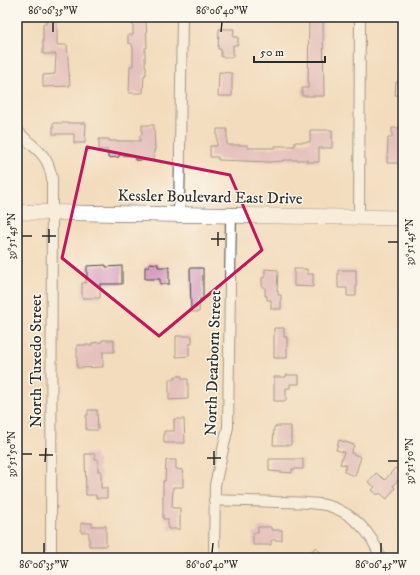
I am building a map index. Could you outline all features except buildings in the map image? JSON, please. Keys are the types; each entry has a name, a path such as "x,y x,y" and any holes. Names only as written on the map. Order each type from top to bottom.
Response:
{"main road":[{"name":"Kessler Boulevard East Drive","path":"17,212 403,218"}],"street":[{"path":"179,215 182,17"},
{"path":"359,218 360,17"},
{"name":"North Tuxedo Street","path":"17,130 43,155 49,166 52,184 51,558"},
{"name":"North Dearborn Street","path":"214,558 214,500 216,479 228,427 231,216"},
{"path":"214,500 309,503 326,506 343,512 360,525 374,542 380,558"}],"highlighted area":[{"path":"87,147 230,175 262,250 159,336 62,258"}]}
